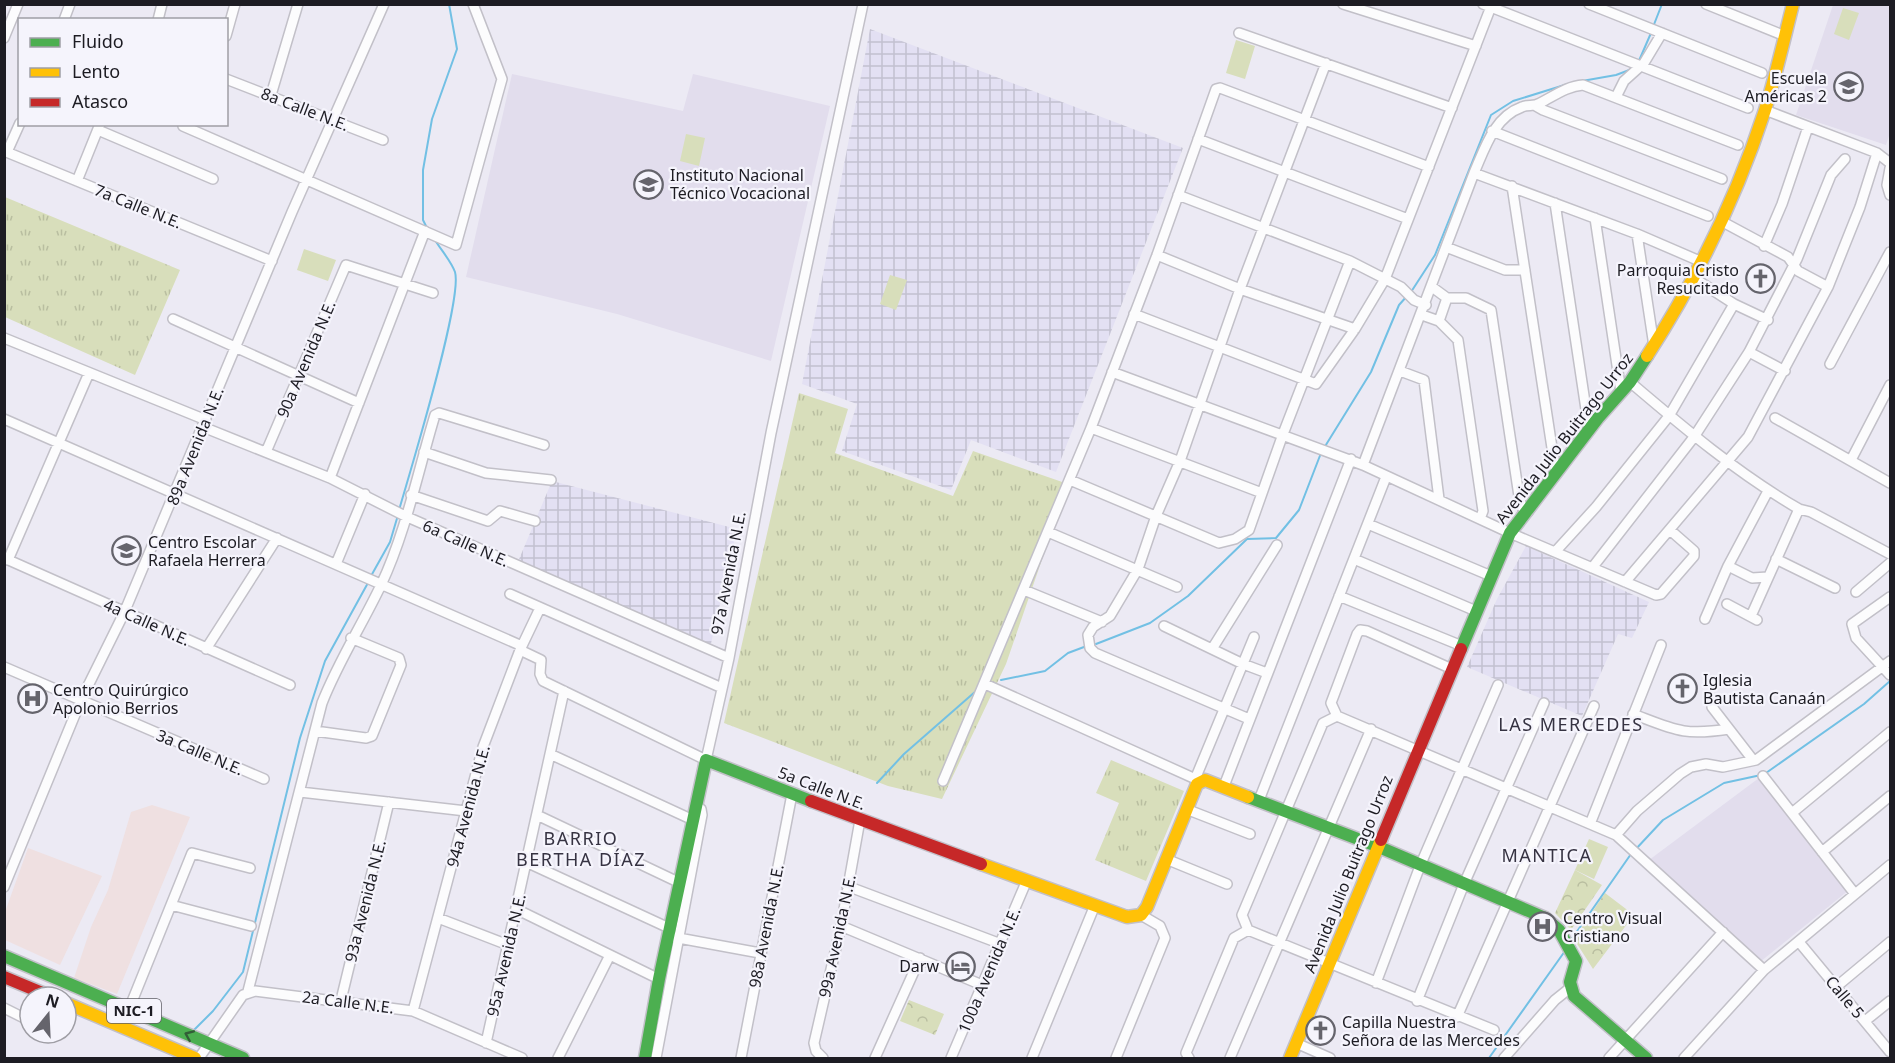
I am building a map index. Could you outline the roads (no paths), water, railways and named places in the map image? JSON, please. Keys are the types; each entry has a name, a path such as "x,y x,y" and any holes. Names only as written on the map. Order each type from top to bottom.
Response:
{"main road":[{"name":"Avenida Julio Buitrago Urroz","path":"1290,1059 1379,847 1417,748 1510,533 1589,429 1626,387 1654,346 1702,262 1721,221 1765,110 1779,33 1793,4"},
{"name":"5a Calle N.E.","path":"706,760 860,820 1095,906 1127,917 1141,915"},
{"name":"97a Avenida N.E.","path":"645,1059 659,978 672,934 678,882 706,760"},
{"path":"1141,915 1198,779 1205,780 1379,847 1505,903 1545,918 1569,946 1576,961 1570,988 1589,1010 1646,1059"},
{"name":"NIC-1","path":"4,956 243,1059"},
{"path":"4,977 23,985"},
{"name":"NIC-1","path":"78,1008 197,1059"}],"street":[{"path":"4,38 18,4"},
{"path":"228,29 235,4"},
{"path":"271,95 298,4"},
{"name":"89a Avenida N.E.","path":"4,886 8,869 81,700 124,613 176,494 272,261 384,4"},
{"path":"183,126 456,245 502,79 473,4"},
{"name":"97a Avenida N.E.","path":"706,760 729,658 771,433 863,4"},
{"path":"1343,4 1476,46"},
{"path":"1589,4 1762,73"},
{"path":"1706,4 1779,33"},
{"path":"1134,314 1316,384 1355,328 1385,279 1476,46 1489,6 1748,108"},
{"path":"1616,97 1654,31"},
{"path":"1239,33 1452,108"},
{"path":"1250,719 1095,653 1090,648 1088,635 1110,616 1138,568 1156,516 1180,461 1240,289 1326,63"},
{"name":"8a Calle N.E.","path":"228,80 383,140"},
{"path":"1363,465 1492,131 1523,106 1536,106 1576,86 1589,87 1616,97 1738,146"},
{"path":"943,781 1091,428 1157,255 1212,94 1220,88 1429,167"},
{"path":"1536,106 1722,178"},
{"path":"1765,110 1877,153 1890,163"},
{"path":"6,152 19,126"},
{"path":"77,181 99,127 213,179"},
{"path":"1764,246 1782,204 1809,127"},
{"path":"1492,131 1708,216"},
{"path":"1198,139 1408,219"},
{"name":"7a Calle N.E.","path":"6,152 272,261"},
{"path":"1625,582 1748,437 1828,287 1860,207 1877,153"},
{"path":"1592,568 1694,437 1749,352 1768,320 1794,264 1831,175 1845,159"},
{"path":"1890,168 1887,185 1890,195"},
{"path":"1474,173 1637,234 1702,262"},
{"path":"1512,186 1556,474"},
{"path":"1178,195 1263,230 1350,261 1385,279 1414,300 1426,305"},
{"path":"1555,202 1589,429"},
{"path":"1595,218 1626,387 1669,416 1728,463 1768,491 1890,554"},
{"path":"1721,221 1788,257 1798,271 1828,287"},
{"path":"330,478 425,231"},
{"path":"1637,234 1654,346"},
{"path":"1446,247 1505,270 1525,270"},
{"path":"1830,364 1890,252"},
{"path":"1157,255 1240,289 1355,328"},
{"path":"1070,480 1220,543 1234,539 1249,530 1283,434 1350,261"},
{"name":"90a Avenida N.E.","path":"266,452 346,265 406,283"},
{"path":"1694,278 1734,304 1768,320"},
{"path":"406,283 433,293"},
{"path":"1432,287 1447,298 1466,298 1491,310 1519,496 1522,507 1528,512"},
{"path":"1439,321 1447,298"},
{"path":"1555,552 1596,507 1669,416 1734,304"},
{"path":"1422,315 1439,321 1458,340 1483,511 1480,519"},
{"path":"174,319 359,403"},
{"name":"6a Calle N.E.","path":"4,338 330,478 405,516 729,658"},
{"path":"1749,352 1785,371"},
{"path":"1400,371 1424,380 1439,499"},
{"path":"1112,372 1350,459 1510,533 1650,594 1661,594 1695,554 1670,530"},
{"path":"6,559 89,373"},
{"path":"1851,460 1890,385"},
{"path":"197,1059 248,991 325,694 405,516 435,415 438,413 544,445"},
{"path":"1775,418 1890,483"},
{"path":"4,419 363,575 521,648"},
{"path":"1091,428 1262,494"},
{"path":"424,452 500,476 514,474 551,480"},
{"path":"1224,786 1350,459"},
{"path":"1259,800 1386,477"},
{"path":"1705,619 1728,566 1768,491"},
{"path":"336,564 365,494"},
{"path":"411,495 488,521 500,511 535,521"},
{"path":"1727,604 1754,618 1768,578 1799,508"},
{"path":"1368,524 1491,576"},
{"path":"1048,532 1138,568 1177,587"},
{"path":"206,648 277,538"},
{"path":"1212,649 1277,545"},
{"name":"4a Calle N.E.","path":"6,559 290,685"},
{"path":"1353,559 1476,611"},
{"path":"1776,559 1835,588"},
{"path":"1856,592 1890,563"},
{"path":"1728,566 1752,578 1768,578"},
{"path":"1024,590 1102,622"},
{"path":"510,594 722,688"},
{"path":"1339,596 1462,646"},
{"path":"1616,835 1663,788 1691,767 1706,765 1723,767 1753,760 1888,668 1856,638 1852,624 1890,597"},
{"name":"94a Avenida N.E.","path":"413,1011 483,747 521,648 540,608"},
{"path":"1164,626 1243,664 1268,673"},
{"path":"1452,669 1360,630 1331,703 1337,716 1417,748 1616,835 1764,970"},
{"path":"985,684 1198,779 1224,708 1254,637"},
{"path":"315,731 368,738 373,735 401,662 351,638"},
{"path":"1590,824 1661,645"},
{"name":"5a Calle N.E.","path":"521,648 541,660 542,679 564,692 706,760"},
{"name":"3a Calle N.E.","path":"4,667 264,779"},
{"path":"1376,983 1420,866 1498,685"},
{"name":"95a Avenida N.E.","path":"486,1043 564,692"},
{"path":"1417,1001 1464,884 1544,703"},
{"path":"1457,1017 1505,903 1594,706"},
{"path":"1712,707 1753,760"},
{"path":"1633,714 1681,732 1698,734 1729,729"},
{"path":"1337,716 1323,723 1242,915 1248,930 1417,1001 1494,1030"},
{"path":"1230,1059 1371,729"},
{"path":"1792,813 1890,732"},
{"path":"550,754 693,819"},
{"path":"1763,776 1855,894"},
{"path":"300,792 466,812"},
{"name":"98a Avenida N.E.","path":"741,1059 792,794"},
{"path":"1822,852 1890,795"},
{"name":"93a Avenida N.E.","path":"341,1000 389,802"},
{"path":"656,1059 672,934 702,815 701,809 696,806"},
{"path":"1186,809 1250,834"},
{"path":"537,815 678,882"},
{"name":"99a Avenida N.E.","path":"823,1059 816,1051 814,1043 841,926 860,820"},
{"path":"129,1009 192,853 250,868"},
{"path":"1166,859 1227,884"},
{"path":"526,862 672,934 760,952"},
{"path":"1684,1059 1764,970 1890,865"},
{"name":"100a Avenida N.E.","path":"951,1059 1027,880"},
{"path":"847,886 1001,945"},
{"path":"171,905 251,926"},
{"path":"1032,1059 1095,906"},
{"path":"516,909 659,978"},
{"path":"1116,1059 1165,938 1160,926 1141,915"},
{"path":"438,918 508,945"},
{"path":"841,926 982,985"},
{"path":"1189,1059 1186,1053 1234,938 1248,930"},
{"path":"1609,1059 1723,932"},
{"name":"Calle 5","path":"1799,942 1890,1052"},
{"path":"1836,987 1890,942"},
{"path":"558,1059 610,955"},
{"path":"875,1059 920,958"},
{"path":"1504,1059 1555,1000 1570,988"},
{"name":"2a Calle N.E.","path":"248,991 341,1000 413,1011 522,1059"},
{"path":"1865,1021 1890,1001"},
{"path":"4,1008 18,1015"},
{"path":"1296,1043 1330,1059"}],"waterway":[{"path":"427,228 423,220 423,170 432,119 457,49 449,4"},
{"path":"1653,27 1662,4"},
{"path":"1638,63 1651,33"},
{"path":"1582,81 1616,75 1632,69"},
{"path":"1411,292 1435,255 1491,115 1513,101 1571,83"},
{"path":"399,510 444,349 455,288 455,272 435,240"},
{"path":"1324,448 1371,372 1399,305 1407,296"},
{"path":"1096,644 1150,623 1188,596 1247,539 1276,538 1299,510 1321,453"},
{"path":"371,576 390,542 398,515"},
{"path":"194,1030 213,1011 243,972 300,738 325,661 369,581"},
{"path":"1001,680 1045,671 1068,653 1084,647"},
{"path":"1766,773 1864,704 1890,681"},
{"path":"877,783 904,754 976,691"},
{"path":"1635,850 1663,820 1724,783 1761,775"},
{"path":"1571,940 1631,854"},
{"path":"1489,1058 1565,951"}],"place":[{"name":"Escuela Américas 2","path":"1848,87"},
{"name":"Instituto Nacional Técnico Vocacional","path":"649,184"},
{"name":"Parroquia Cristo Resucitado","path":"1760,279"},
{"name":"Centro Escolar Rafaela Herrera","path":"127,551"},
{"name":"Iglesia Bautista Canaán","path":"1682,689"},
{"name":"Centro Quirúrgico Apolonio Berrios","path":"32,699"},
{"name":"Centro Visual Cristiano","path":"1542,927"},
{"name":"Darw","path":"960,966"},
{"name":"Capilla Nuestra Señora de las Mercedes","path":"1321,1031"}],"district":[{"name":"LAS MERCEDES","path":"1571,725"},
{"name":"BARRIO BERTHA DÍAZ","path":"581,849"},
{"name":"MANTICA","path":"1547,856"}]}
